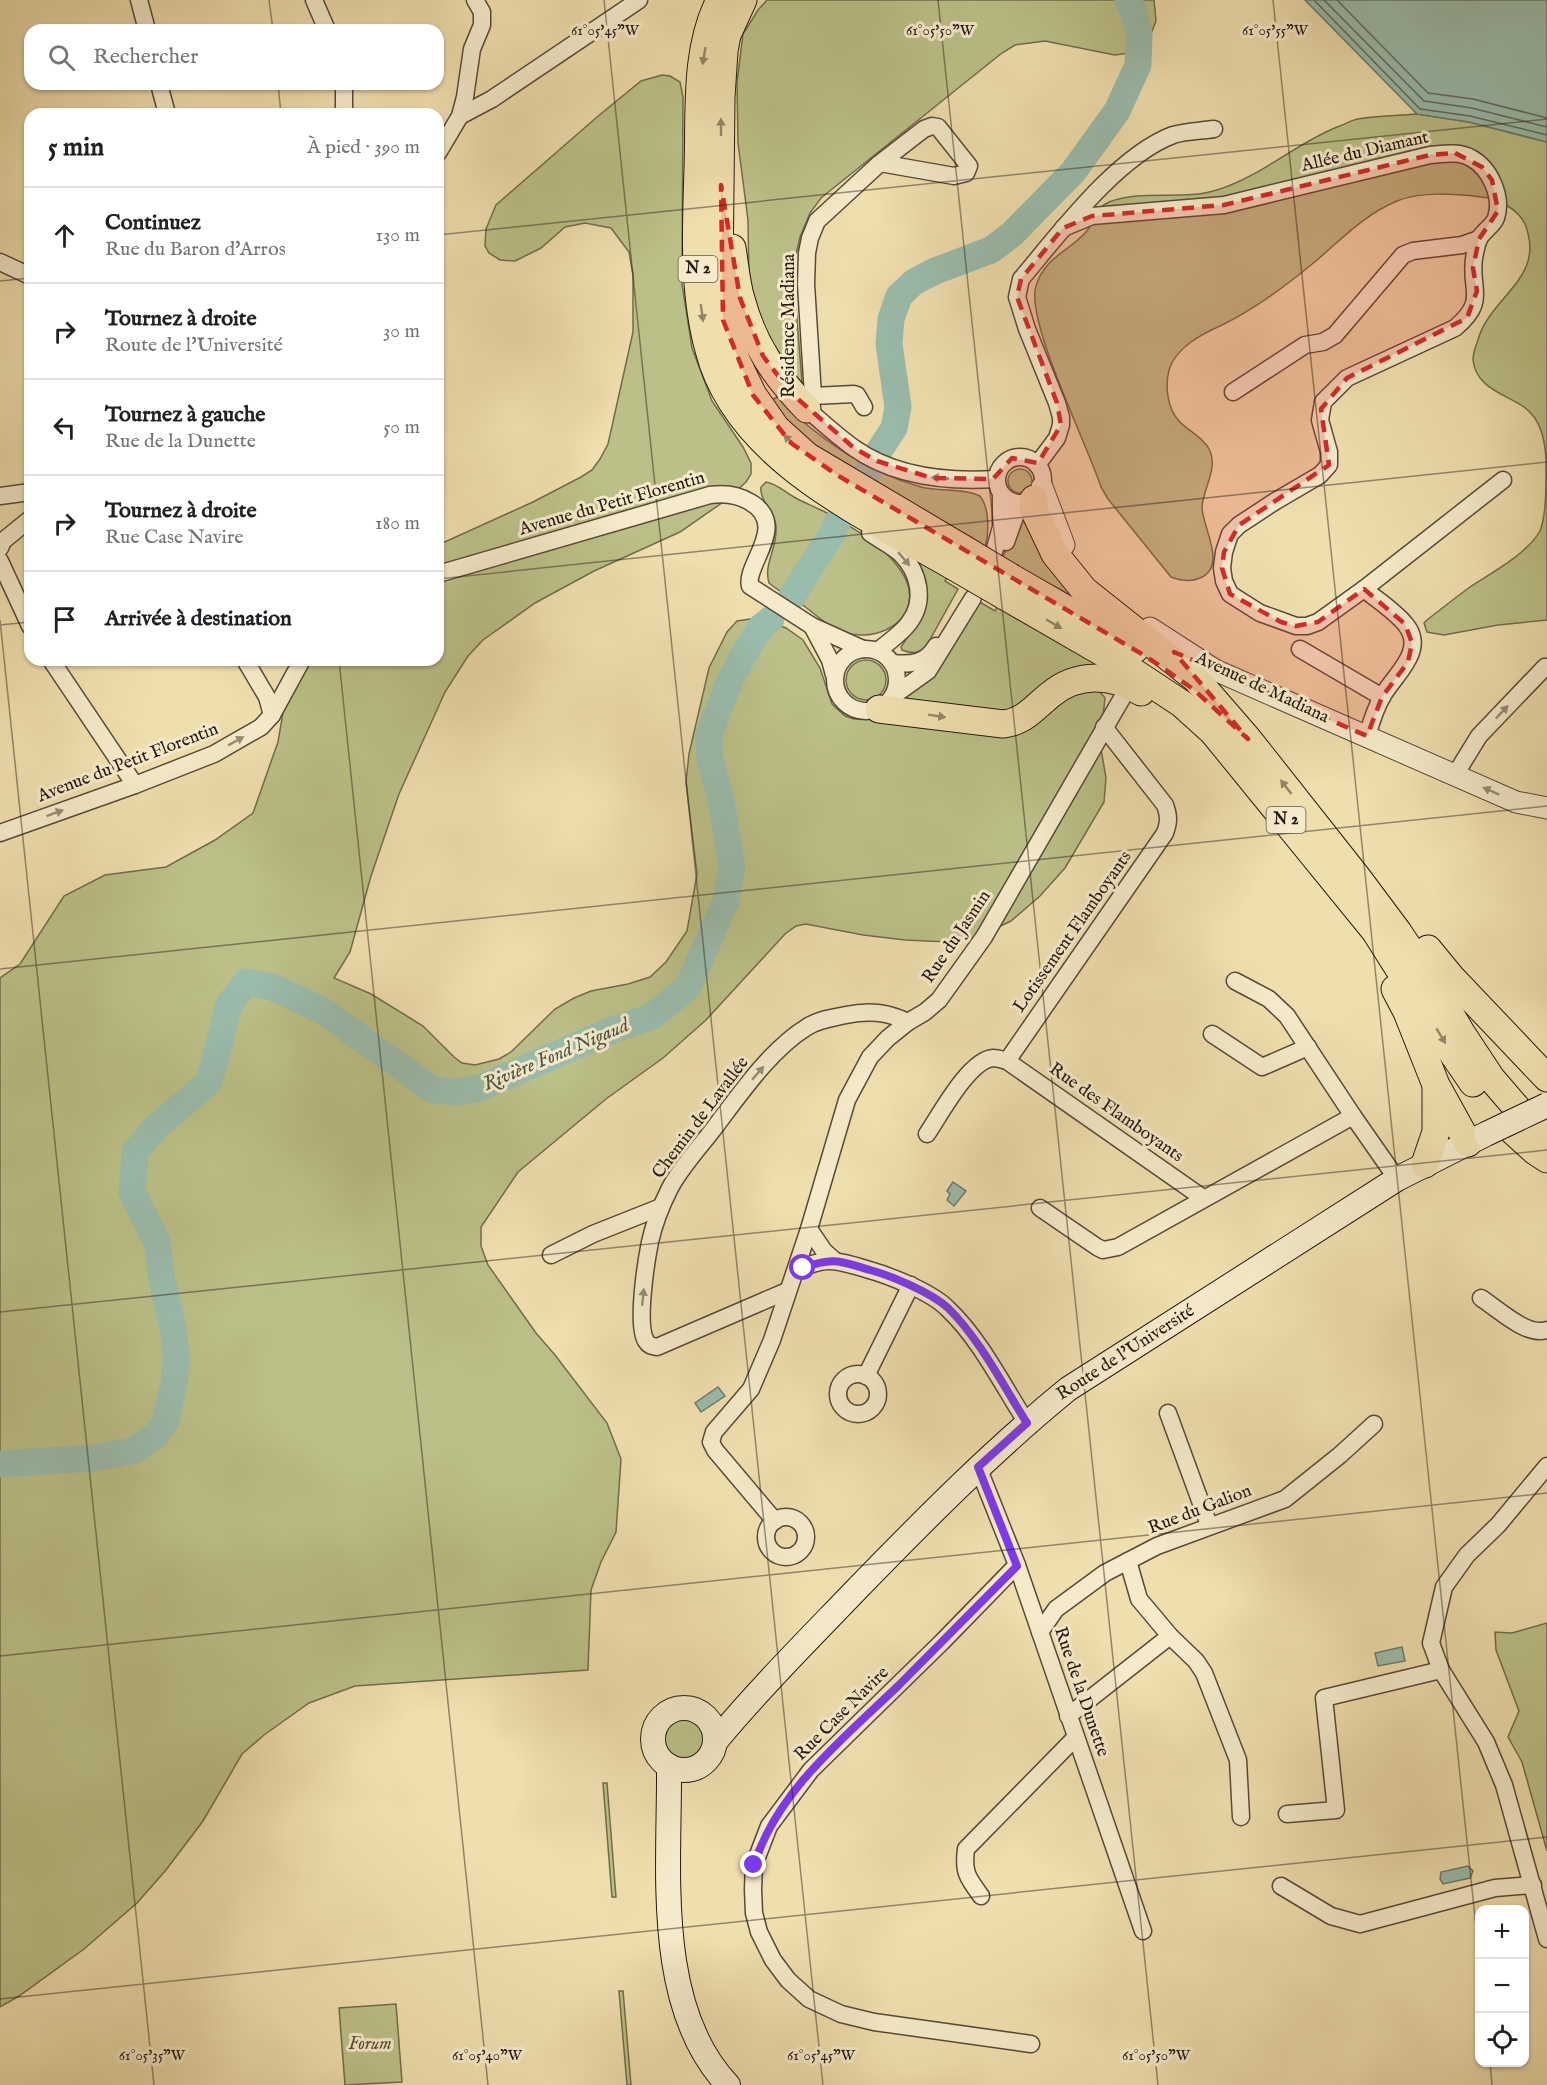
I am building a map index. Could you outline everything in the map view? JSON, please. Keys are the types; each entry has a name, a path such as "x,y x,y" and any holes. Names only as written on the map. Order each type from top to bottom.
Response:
{"main road":[{"name":"N 2","path":"720,0 714,12 702,70 696,227 701,308 709,351 726,391 752,429 782,461 865,512 958,557 1002,570 1147,657 1193,689 1248,739 1338,885 1375,931 1451,1051 1535,1151 1547,1158"},
{"name":"N 2","path":"743,0 727,34 721,97 719,281 723,320 736,360 753,395 776,428 807,456 829,490"},
{"path":"721,185 740,298 751,328 763,356 775,374 810,403"},
{"path":"1033,496 1033,508 1055,554 1070,575 1101,604 1196,679 1248,739"},
{"name":"N 2","path":"1002,570 1114,659 1182,704 1213,732 1302,824 1398,932 1491,1078 1514,1124"},
{"path":"886,702 1003,724 1025,717 1055,691 1075,681 1099,677 1124,682 1146,694 1191,728 1373,883 1451,977 1547,1078"},
{"path":"1338,885 1407,1012 1436,1085 1436,1132 1425,1164"},
{"path":"1436,1085 1514,1124"},
{"name":"Route de l'Université","path":"669,1833 693,1769 700,1766 711,1755 715,1742 766,1683 978,1467 1027,1423 1068,1389 1397,1179 1514,1124"},
{"name":"Route de l'Université","path":"707,1718 734,1707 766,1683"},
{"path":"693,1769 677,1769 669,1766 658,1755 654,1733 660,1720 674,1710 683,1709 699,1713 712,1725 715,1742"},
{"name":"Route de l'Université","path":"669,1766 668,1889 677,1975 688,2017 707,2060 728,2085"}],"street":[{"path":"140,0 146,24"},
{"path":"314,0 324,24"},
{"path":"444,143 460,116 472,49 482,24 482,12 475,0"},
{"path":"460,116 492,99 639,0"},
{"path":"161,90 165,108"},
{"path":"344,90 344,108"},
{"name":"Résidence Madiana","path":"810,403 807,253 810,238 821,215 880,164 924,129 932,126 938,128 969,166 966,173 954,176 880,164"},
{"path":"1037,465 1057,438 1061,417 1017,297 1022,279 1092,196 1134,159 1175,134 1214,129"},
{"name":"Allée du Diamant","path":"1063,228 1092,216 1224,205 1430,155 1455,153 1471,157 1492,180 1498,199 1498,211 1495,221 1479,239 1473,268 1477,291 1475,303 1467,318 1455,328 1347,378 1323,402 1320,420 1329,452 1329,465 1320,475 1274,502 1239,525 1230,534 1224,552 1222,568 1224,581 1230,594 1260,613 1296,626 1307,626 1318,622 1364,589 1503,480"},
{"path":"1233,392 1305,345 1323,342 1335,335 1403,255 1413,251 1462,245 1479,239"},
{"path":"0,262 24,273"},
{"path":"810,403 854,394 864,406"},
{"path":"810,403 854,448 886,464 933,478 998,486 1011,502 1033,496"},
{"path":"1012,458 1026,458 1037,465 1043,479 1033,496 1016,514 1002,570 998,486 1001,466 1012,458"},
{"path":"0,496 24,493"},
{"name":"Avenue du Petit Florentin","path":"444,572 723,493 741,497 761,511 766,534 749,583 772,602 812,626"},
{"name":"Avenue de Madiana","path":"1033,496 1058,533 1067,552 1103,592 1140,621 1215,670 1516,802 1547,808"},
{"path":"834,675 844,657 853,651 870,650 902,630 914,616 919,597 918,582 911,568 865,512"},
{"path":"0,548 3,541 24,524"},
{"path":"0,561 24,613"},
{"path":"1364,589 1406,624 1412,643 1408,662 1382,697 1367,736"},
{"path":"970,596 928,671 886,702 862,711 847,705 836,692 830,660 812,626 870,650 893,663 912,664 925,659 932,651 970,596"},
{"path":"1300,649 1382,697"},
{"path":"886,702 897,678 893,663"},
{"path":"55,666 135,785"},
{"path":"249,666 267,697 272,715"},
{"name":"Avenue du Petit Florentin","path":"0,833 214,754 261,728 272,715 299,666"},
{"path":"1455,775 1479,736 1545,667 1547,668"},
{"name":"Rue du Jasmin","path":"775,1521 714,1450 711,1442 714,1432 751,1389 772,1340 809,1229 847,1100 870,1058 888,1038 939,1000 984,937 1125,693"},
{"name":"Lotissement Flamboyants","path":"1007,1061 1169,824 1169,814 1165,805 1104,727"},
{"path":"1235,981 1269,999 1287,1016 1397,1179"},
{"name":"Chemin de Lavallée","path":"787,1291 657,1347 650,1346 645,1340 641,1320 650,1242 661,1207 670,1187 740,1094 774,1056 808,1026 822,1020 859,1012 885,1012 908,1022"},
{"path":"1212,1034 1262,1067 1308,1047"},
{"path":"927,1134 975,1066 994,1058 1007,1061"},
{"name":"Rue des Flamboyants","path":"1007,1061 1203,1198"},
{"path":"1040,1208 1103,1250 1132,1240 1203,1198 1353,1116"},
{"path":"552,1256 593,1234 661,1207"},
{"path":"809,1229 824,1251 834,1260"},
{"path":"795,1272 812,1264 834,1260 879,1272 911,1286 947,1307 978,1346 1027,1423"},
{"path":"866,1376 911,1286"},
{"path":"1481,1298 1528,1330 1539,1333 1547,1330"},
{"path":"1168,1413 1209,1526"},
{"name":"Rue du Galion","path":"1040,1632 1056,1609 1105,1573 1157,1546 1285,1499 1374,1424"},
{"name":"Rue de la Dunette","path":"978,1467 1017,1566 1143,1931"},
{"path":"1547,1467 1498,1525 1467,1555 1444,1587 1431,1643 1441,1670 1486,1742 1504,1785 1547,1939"},
{"path":"1128,1561 1139,1599 1170,1636 1196,1661 1204,1673 1238,1760 1241,1817"},
{"name":"Rue Case Navire","path":"1017,1566 811,1770 769,1826 754,1865 753,1889 754,1913 759,1932 773,1960 788,1980 809,1999 841,2014 874,2022 1031,2044"},
{"path":"1068,1716 1170,1636"},
{"path":"1287,1814 1336,1810 1324,1698 1441,1670"},
{"path":"981,1896 968,1879 964,1867 966,1849 1076,1737"},
{"path":"1281,1886 1331,1916 1360,1924 1495,1887 1533,1885"}],"highlighted area":[{"path":"1455,153 1482,167 1492,180 1498,211 1479,239 1473,268 1477,291 1467,318 1347,378 1321,409 1329,465 1239,525 1224,552 1222,568 1230,594 1281,622 1296,626 1318,622 1364,589 1405,624 1412,643 1408,662 1382,697 1367,736 1174,652 1248,739 1193,689 1147,657 837,475 791,443 753,395 723,320 721,185 740,298 763,356 791,393 854,448 877,461 932,478 978,480 993,479 1012,458 1038,463 1061,425 1057,403 1017,297 1021,279 1063,228 1092,216 1224,205 1430,155"}],"green space":[{"path":"767,0 1154,0 1156,21 1150,36 1135,52 1115,55 1045,41 1015,45 821,198 810,213 800,237 793,269 803,394 761,332 749,285 748,220 738,143 737,82 743,34"},
{"path":"662,75 670,76 680,82 683,97 682,284 692,348 712,401 751,463 751,474 729,498 680,532 594,571 535,603 483,640 468,656 445,692 399,794 371,876 350,952 334,978 371,994 423,1026 462,1063 475,1065 499,1059 511,1052 555,1009 574,998 591,991 650,977 666,962 687,931 697,874 686,782 689,754 709,668 727,632 737,621 763,620 786,628 803,640 820,668 832,704 845,716 854,719 890,718 964,730 1076,691 1099,691 1105,698 1100,743 1106,778 1104,802 1065,868 1040,896 1011,921 977,937 950,942 905,940 806,924 796,926 785,934 706,1020 663,1058 606,1099 518,1172 481,1227 481,1246 488,1265 536,1333 607,1423 621,1459 616,1532 601,1562 591,1590 588,1670 355,1686 309,1703 242,1754 203,1821 166,1870 137,1903 84,1949 0,2007 0,978 20,964 64,896 105,875 166,867 215,840 253,813 278,742 291,666 444,666 444,542 533,502 581,477 592,470 600,459 608,444 633,332 633,275 629,252 611,228 585,223 565,227 541,248 515,261 500,260 489,253 485,246 486,229 496,205 641,81"},
{"path":"1417,114 1469,122 1547,142 1547,620 1498,625 1444,635 1427,632 1424,623 1527,547 1540,531 1544,515 1546,460 1545,445 1538,424 1524,407 1485,384 1475,370 1473,360 1483,326 1523,274 1530,243 1525,224 1512,209 1500,202 1481,197 1450,194 1417,196 1385,207 1362,221 1268,298 1198,337 1177,355 1169,370 1167,383 1172,410 1183,425 1203,441 1212,456 1211,471 1202,507 1213,556 1208,572 1200,578 1185,580 1171,577 1108,499 1101,487 1048,354 1035,303 1036,286 1040,276 1051,261 1085,233 1100,208 1109,202 1135,196 1190,195 1217,190 1248,177 1307,142 1353,120"},
{"path":"777,397 825,439 881,472 921,487 966,492 980,496 986,508 988,522 985,548 862,480 796,432 770,401"},
{"path":"1020,469 1029,472 1032,481 1029,490 1020,493 1011,490 1008,481 1011,472"},
{"path":"766,482 847,524 892,559 907,583 910,597 907,609 900,620 876,633 862,635 846,633 828,624 769,583 768,569 775,542 776,526 761,492 761,487"},
{"path":"1023,518 1027,518 1094,608 1002,558"},
{"path":"904,551 948,575 945,581 958,589 927,645 915,652 902,650 901,647 917,623"},
{"path":"978,601 995,611 998,605 1113,669 1008,713 902,706 903,697"},
{"path":"866,660 874,661 880,666 885,672 885,688 880,694 874,699 866,700 858,699 852,694 847,688 846,680 847,672 852,666 858,661"},
{"path":"1547,1623 1547,1851 1522,1762 1508,1737 1519,1711 1496,1650 1495,1632 1512,1633"},
{"path":"684,1714 702,1721 709,1739 702,1757 684,1764 666,1757 659,1739 666,1721"},
{"path":"603,1783 607,1783 616,1897 612,1897"},
{"path":"619,1991 623,1991 631,2085 627,2085"},
{"name":"Forum","path":"396,2004 402,2082 345,2085 339,2008"}],"water":[{"path":"1305,0 1547,0 1547,142 1469,122 1417,114"},
{"path":"953,1182 966,1191 954,1206 947,1200 950,1194 947,1191"},
{"path":"718,1387 725,1396 701,1412 695,1403"},
{"path":"1402,1647 1405,1661 1378,1666 1375,1653"},
{"path":"1468,1866 1473,1871 1470,1878 1443,1884 1440,1879 1441,1872"}],"waterway":[{"name":"Rivière Fond Nigaud","path":"879,451 894,428 898,407 889,344 891,319 899,296 914,282 935,271 991,250 1012,234 1073,172 1117,111 1138,65 1139,34 1128,0"},
{"name":"Rivière Fond Nigaud","path":"865,476 871,467"},
{"name":"Rivière Fond Nigaud","path":"791,598 838,521"},
{"name":"Rivière Fond Nigaud","path":"0,1464 93,1458 133,1451 155,1436 166,1420 174,1384 176,1356 173,1328 162,1281 157,1242 132,1192 135,1152 156,1127 209,1082 229,1005 246,982 272,987 323,1011 433,1090 457,1092 480,1088 612,1030 651,1017 688,987 726,901 732,867 720,795 710,760 709,735 727,687 741,659 761,627 771,619"}],"route":[{"path":"754,1865 769,1826 811,1770 1017,1566 978,1467 1027,1423 978,1346 947,1307 911,1286 879,1272 834,1260 803,1268"}]}
